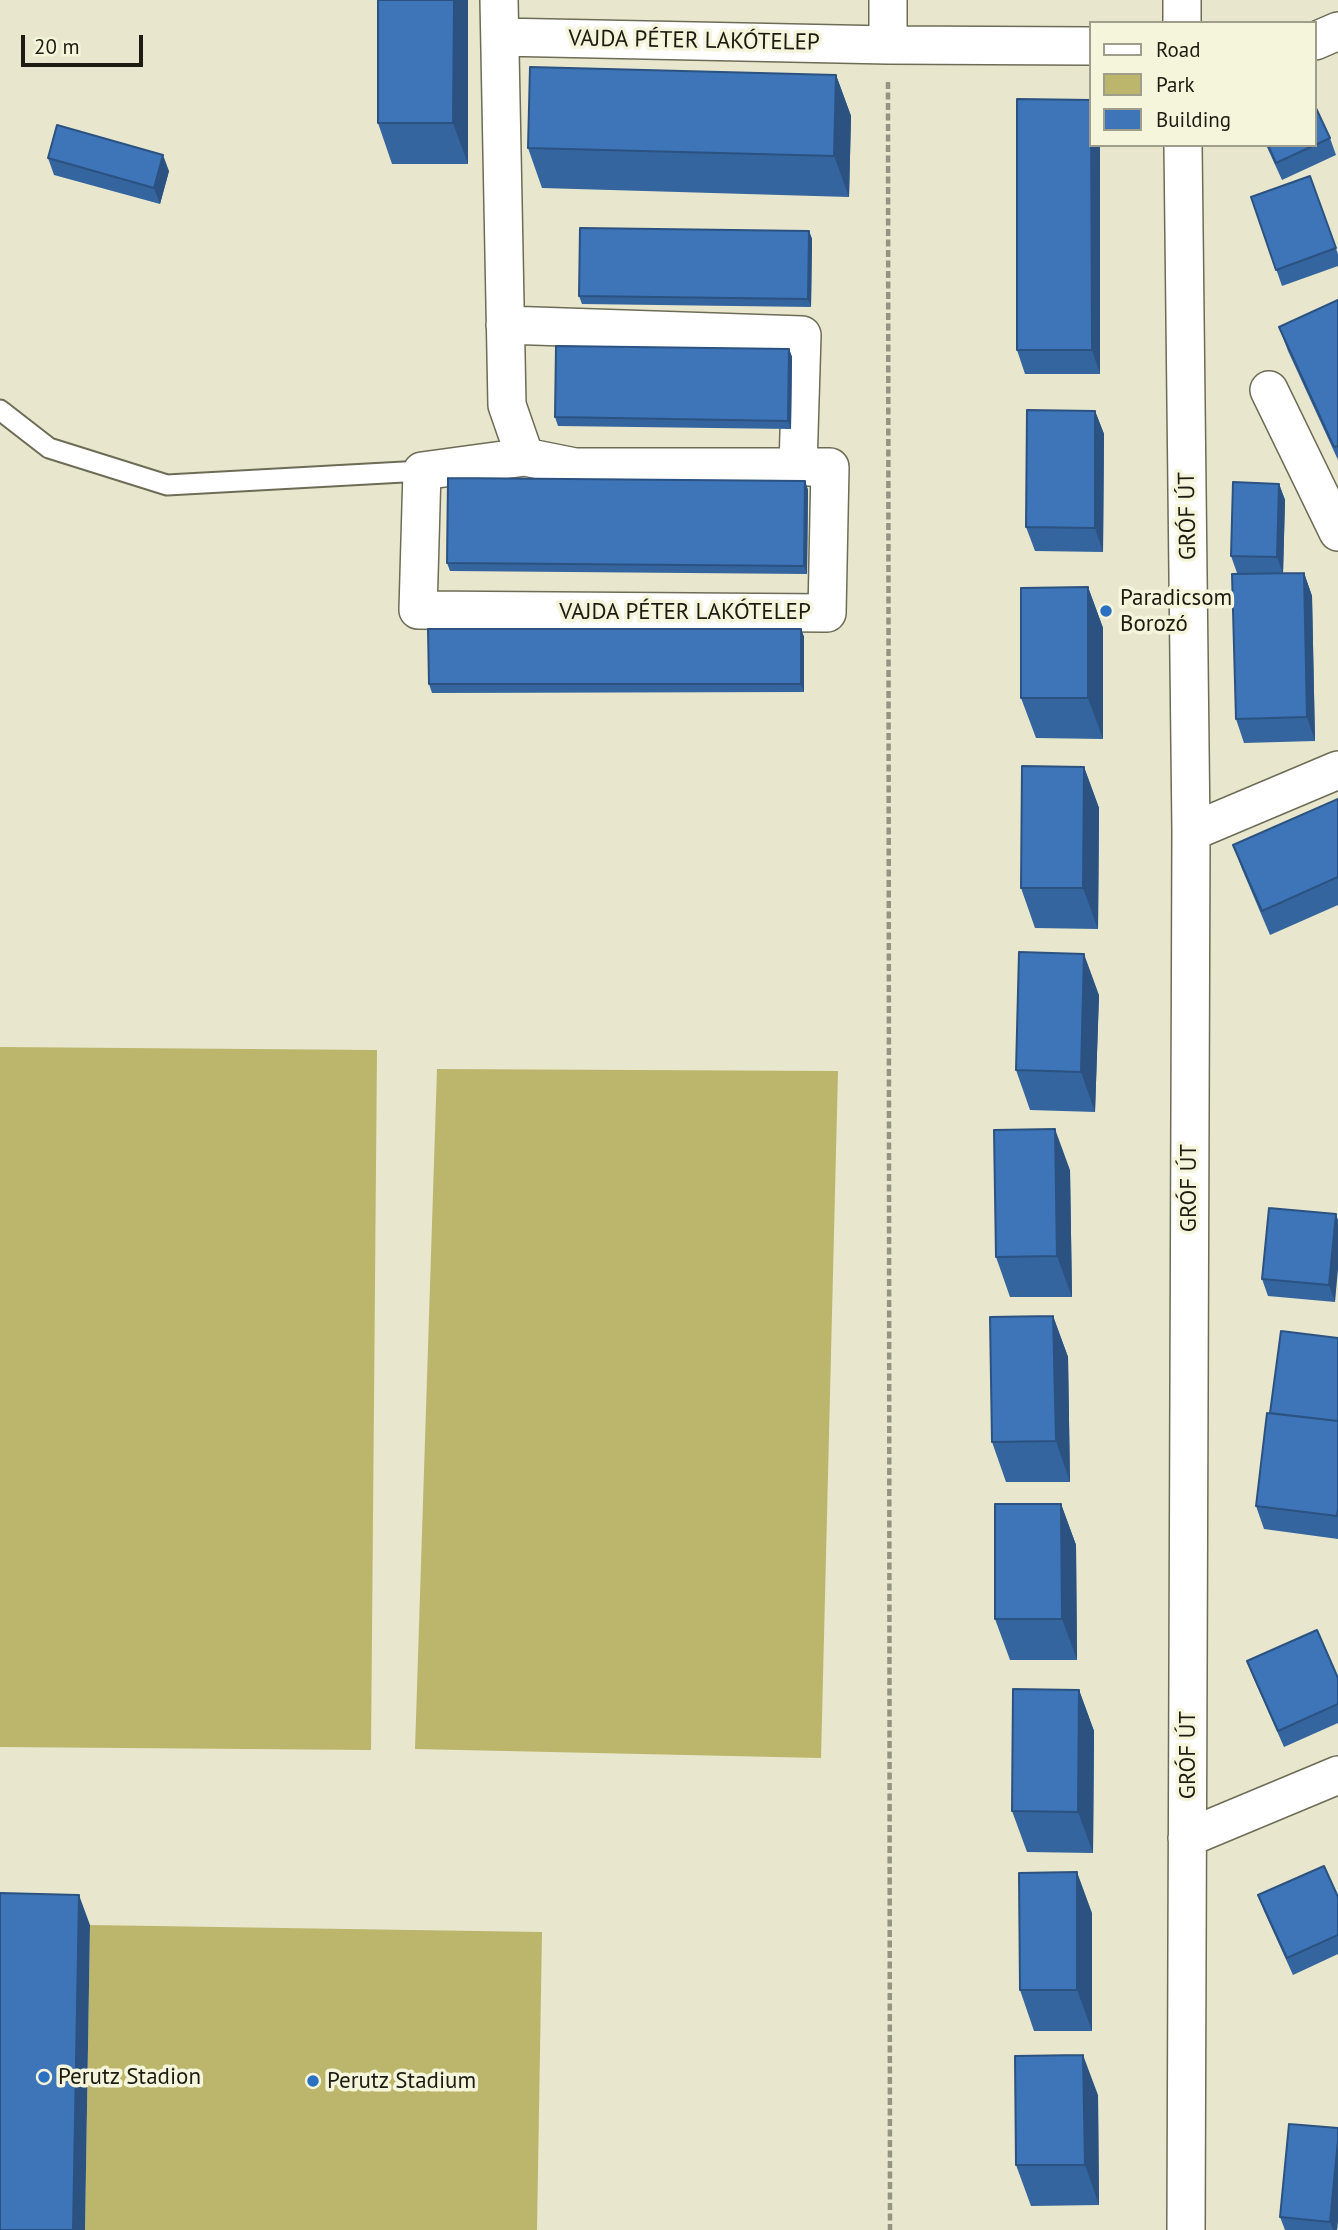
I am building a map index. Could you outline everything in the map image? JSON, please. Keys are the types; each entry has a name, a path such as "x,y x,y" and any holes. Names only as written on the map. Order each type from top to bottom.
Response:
{"street":[{"path":"499,0 507,405 524,457"},
{"path":"888,0 888,45"},
{"path":"1181,21 1182,0"},
{"path":"1317,40 1338,31"},
{"name":"VAJDA PÉTER LAKÓTELEP","path":"500,37 1090,46"},
{"name":"GRÓF ÚT","path":"1184,147 1191,832 1186,2230"},
{"path":"505,325 802,335 799,466"},
{"path":"1269,390 1338,532"},
{"name":"VAJDA PÉTER LAKÓTELEP","path":"524,457 575,467 830,467 827,613 418,610 422,471 524,457"},
{"path":"1191,832 1338,770"},
{"path":"1187,1838 1338,1775"}],"lane":[{"path":"0,410 49,448 167,485 422,471"}],"path":[{"path":"888,45 890,2230"}],"green space":[{"path":"0,1047 377,1050 371,1750 0,1747"},
{"path":"437,1069 838,1071 821,1758 415,1749"},
{"name":"Perutz Stadium","path":"90,1925 542,1932 537,2230 85,2230"}],"building":[{"path":"378,0 454,0 453,123 378,123"},
{"path":"530,67 836,75 834,156 528,148"},
{"path":"1017,99 1090,100 1092,350 1017,350"},
{"path":"1317,110 1330,138 1317,144"},
{"path":"57,125 163,155 154,188 48,158"},
{"path":"1269,147 1311,147 1276,163"},
{"path":"1310,176 1336,248 1276,270 1251,197"},
{"path":"580,228 809,231 808,299 579,296"},
{"path":"1338,300 1338,446 1334,447 1279,327"},
{"path":"556,346 789,349 788,421 555,417"},
{"path":"1027,410 1095,411 1095,528 1026,527"},
{"path":"448,478 805,481 804,566 447,563"},
{"path":"1233,482 1279,484 1277,557 1231,556"},
{"path":"1304,573 1307,717 1236,719 1232,574"},
{"path":"1088,587 1088,698 1021,698 1021,588"},
{"path":"428,629 801,629 801,684 429,684"},
{"path":"1022,766 1084,767 1083,888 1021,888"},
{"path":"1338,799 1338,877 1262,911 1233,845"},
{"path":"1019,952 1084,954 1081,1072 1016,1070"},
{"path":"1055,1129 1057,1256 996,1257 994,1130"},
{"path":"1269,1208 1336,1214 1329,1285 1262,1279"},
{"path":"1053,1316 1056,1441 992,1442 990,1317"},
{"path":"1281,1331 1338,1338 1338,1421 1270,1413"},
{"path":"1267,1413 1338,1421 1337,1516 1256,1506"},
{"path":"995,1504 1061,1504 1062,1619 995,1619"},
{"path":"1317,1630 1338,1678 1338,1704 1278,1731 1247,1661"},
{"path":"1013,1689 1079,1690 1078,1812 1012,1811"},
{"path":"1324,1866 1338,1897 1338,1935 1287,1958 1258,1895"},
{"path":"1077,1872 1077,1990 1020,1990 1019,1873"},
{"name":"Perutz Stadion","path":"0,1893 79,1895 73,2230 0,2230"},
{"path":"1083,2055 1085,2165 1016,2165 1015,2056"},
{"path":"1289,2124 1338,2128 1330,2222 1280,2217"}],"place":[{"name":"Paradicsom Borozó","path":"1106,611"},
{"name":"Perutz Stadion","path":"44,2077"},
{"name":"Perutz Stadium","path":"313,2081"}]}
